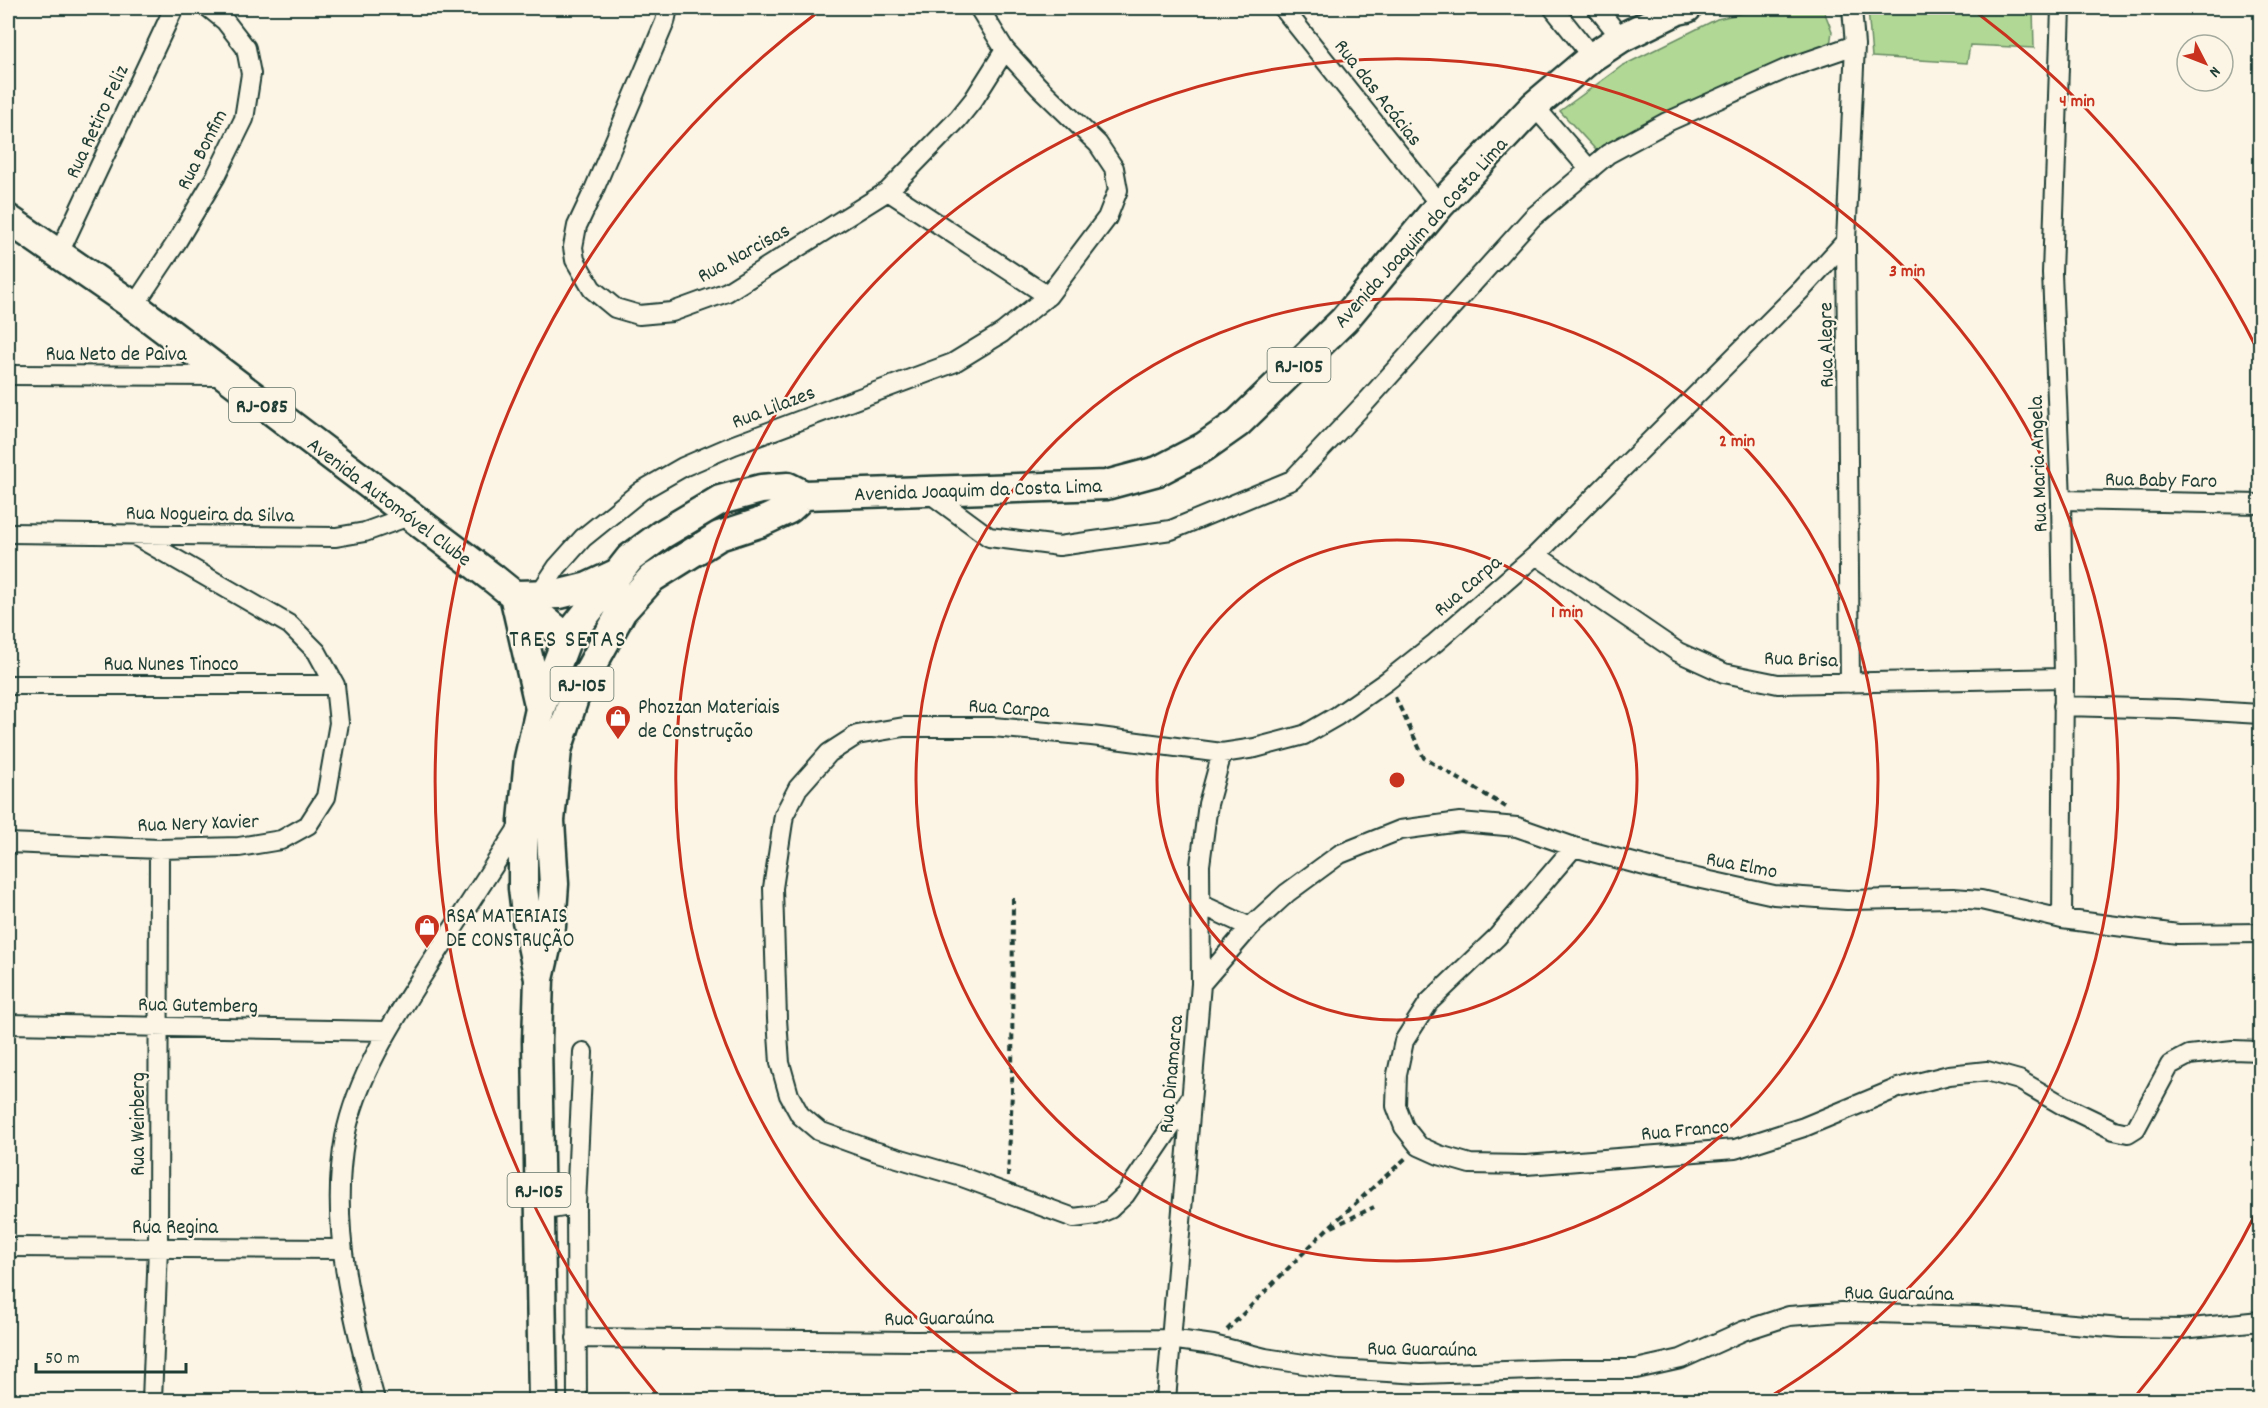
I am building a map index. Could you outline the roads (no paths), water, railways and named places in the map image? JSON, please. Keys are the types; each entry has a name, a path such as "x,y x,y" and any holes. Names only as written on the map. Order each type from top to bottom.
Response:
{"main road":[{"name":"Avenida Joaquim da Costa Lima","path":"539,979 523,888 523,821 528,758 540,709 567,638 630,558 661,535 720,500 770,488 788,487 804,495 1106,485 1158,471 1204,447 1238,423 1344,320 1440,205 1534,106 1592,57 1621,38 1678,10 1687,8"},
{"name":"Avenida Automóvel Clube","path":"8,219 134,306 409,516 527,594 567,638"},
{"name":"Avenida Joaquim da Costa Lima","path":"543,1401 537,1041 539,979 551,926 554,884 550,821 557,750 574,698 622,611 652,578 719,536 759,523 789,509 804,495"},
{"path":"540,709 527,594 560,594 588,587 616,574"},
{"path":"574,698 567,638 622,611"}],"street":[{"name":"Rua Retiro Feliz","path":"59,253 174,8"},
{"name":"Rua Bonfim","path":"134,306 216,176 244,119 251,74 246,48 225,21 209,8"},
{"name":"Rua Narcisas","path":"668,8 665,22 577,226 573,247 575,260 592,289 615,308 639,315 672,312 727,292 888,191 958,120 1005,50"},
{"name":"Rua Lilazes","path":"527,594 557,567 583,538 641,491 672,473 734,445 953,363 1002,333 1048,296 1107,218 1118,190 1114,168 1098,144 1038,87 1005,50 979,8"},
{"name":"Rua das Acácias","path":"1282,8 1440,205"},
{"path":"1553,8 1592,57"},
{"path":"1597,8 1621,38"},
{"name":"Rua Alegre","path":"1850,683 1846,241 1855,45 1852,8"},
{"name":"Rua Maria Angela","path":"2061,8 2052,273 2061,500 2064,678 2062,920"},
{"path":"928,492 989,537 1059,546 1172,530 1292,480 1367,401 1532,218 1608,154 1667,122 1788,68 1855,45"},
{"path":"1534,106 1590,170"},
{"path":"888,191 1048,296"},
{"name":"Rua Carpa","path":"1190,1099 1125,1195 1110,1209 1096,1215 1074,1218 1042,1208 1008,1192 874,1151 819,1131 800,1115 789,1095 780,1063 776,1008 773,888 784,815 798,788 829,753 857,735 904,727 993,727 1092,736 1222,753 1255,748 1304,735 1337,716 1387,681 1435,643 1536,555 1803,288 1846,241"},
{"name":"Rua Neto de Paiva","path":"8,375 224,376"},
{"name":"Rua Baby Faro","path":"2061,500 2260,504"},
{"name":"Rua Nogueira da Silva","path":"8,533 336,537 365,532 409,516"},
{"name":"Rua Nery Xavier","path":"8,843 159,849 239,847 281,840 308,825 326,797 339,723 335,686 317,652 290,625 134,535"},
{"name":"Rua Brisa","path":"1536,555 1678,652 1724,673 1778,684 2064,678"},
{"name":"Rua Nunes Tinoco","path":"8,685 335,686"},
{"path":"2063,706 2260,714"},
{"name":"Rua Dinamarca","path":"1166,1401 1200,984 1200,865 1207,814 1222,753"},
{"path":"375,1401 362,1353 342,1249 339,1197 345,1136 357,1097 387,1031 523,821"},
{"name":"Rua Elmo","path":"1200,984 1250,927 1287,893 1340,854 1400,830 1460,822 1517,827 1574,848 1774,895 1847,900 1953,898 1981,900 2062,920 2178,934 2260,933"},
{"name":"Rua Franco","path":"1574,848 1497,937 1429,1002 1404,1041 1397,1074 1396,1106 1404,1128 1419,1146 1439,1155 1470,1164 1526,1165 1735,1149 1804,1127 1898,1089 1949,1075 1987,1071 2019,1080 2064,1106 2114,1130 2128,1133 2136,1128 2170,1065 2189,1055 2233,1050 2260,1051"},
{"name":"Rua Weinberg","path":"152,1401 159,1248 159,849"},
{"path":"1200,904 1250,927"},
{"name":"Rua Gutemberg","path":"8,1024 387,1031"},
{"path":"577,1401 576,1205 583,1052"},
{"path":"539,1211 576,1205"},
{"name":"Rua Regina","path":"8,1247 342,1249"},
{"name":"Rua Guaraúna","path":"576,1338 915,1341 1170,1339 1213,1345 1265,1358 1337,1369 1421,1374 1636,1369 1681,1359 1743,1331 1790,1316 1842,1312 1977,1316 2122,1328 2182,1329 2260,1321"}],"place":[{"name":"Phozzan Materiais de Construção","path":"618,741"},
{"name":"RSA MATERIAIS DE CONSTRUÇÃO","path":"427,950"}],"district":[{"name":"TRES SETAS","path":"568,638"}]}
